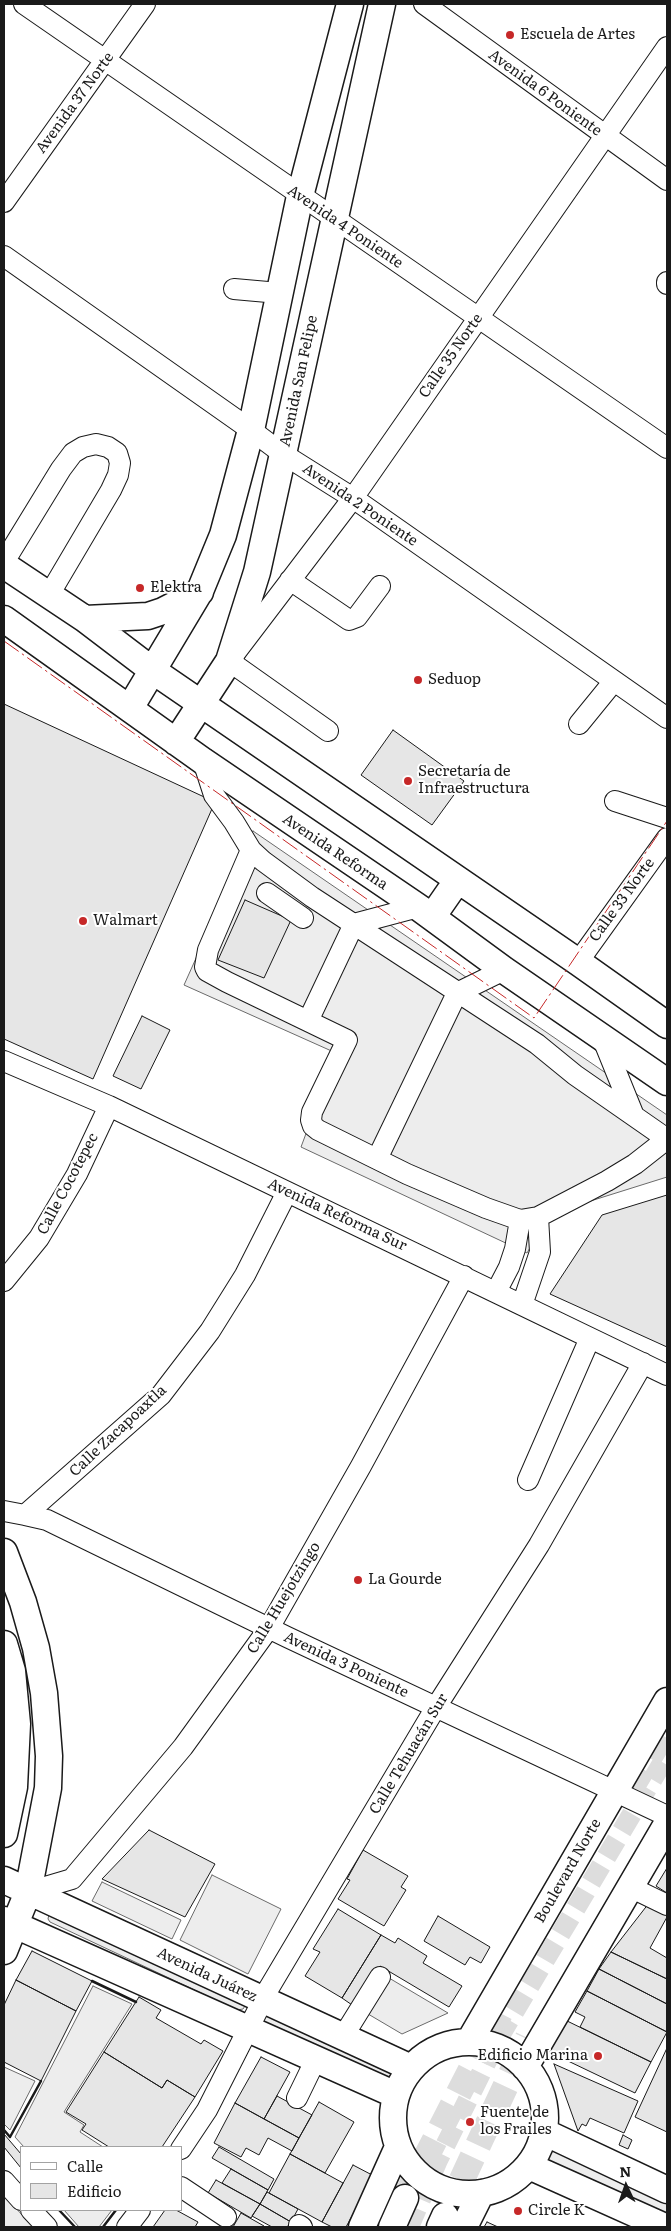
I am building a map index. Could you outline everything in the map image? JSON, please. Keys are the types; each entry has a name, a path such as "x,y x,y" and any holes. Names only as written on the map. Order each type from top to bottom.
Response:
{"main road":[{"path":"130,708 200,591 223,535 251,430 300,196 350,4"},
{"name":"Avenida San Felipe","path":"176,742 229,661 257,572 382,4"},
{"path":"4,563 152,670 667,1025"},
{"path":"85,620 148,616 163,611 200,591"},
{"name":"Avenida Reforma","path":"4,620 203,761 337,854 425,912 504,970 667,1082"},
{"path":"425,912 457,881"},
{"path":"4,1552 23,1602 36,1648 44,1693 49,1756 48,1788 28,1892 10,1923 4,1951"},
{"path":"4,1644 12,1671 17,1724 14,1787 4,1834"},
{"name":"Boulevard Norte","path":"468,2042 667,1701"},
{"path":"525,2067 667,1824"},
{"name":"Avenida Juárez","path":"4,1880 263,2000 344,2035 412,2068"},
{"path":"10,1923 396,2095"},
{"path":"468,2042 498,2048 512,2055 525,2067 540,2089 544,2103 544,2132 539,2150 528,2166 515,2179 499,2188 481,2193 455,2193 432,2184 412,2168 398,2147 393,2113 396,2095 402,2081 421,2059 443,2046 468,2042"},
{"path":"544,2132 667,2190"},
{"path":"362,2227 398,2147"},
{"path":"528,2166 665,2227"},
{"path":"449,2224 481,2193"},
{"path":"392,2227 405,2198"}],"street":[{"name":"Avenida 4 Poniente","path":"24,4 334,220 667,448"},
{"name":"Avenida 37 Norte","path":"4,202 145,4"},
{"name":"Avenida 6 Poniente","path":"424,4 667,180"},
{"name":"Calle 35 Norte","path":"229,661 353,498 667,47"},
{"name":"Avenida 2 Poniente","path":"4,256 283,454 353,498 667,718"},
{"path":"234,289 279,293"},
{"path":"4,563 61,469 73,453 83,447 96,444 108,447 117,453 120,463 118,475 48,595"},
{"path":"290,580 349,620 356,617 380,586"},
{"path":"229,661 328,731"},
{"path":"579,724 614,681"},
{"path":"203,761 214,796 234,822 251,850 277,872 536,1044 575,1075 667,1139 634,1164 607,1181 529,1219 509,1267 496,1292"},
{"path":"615,801 667,818"},
{"name":"Calle 33 Norte","path":"578,962 667,838"},
{"path":"251,850 208,950 205,967 207,971 227,982 347,1040 312,1112 311,1120 313,1126 327,1136 418,1179 529,1219"},
{"path":"267,893 303,918"},
{"path":"354,924 425,912"},
{"path":"308,1021 354,924"},
{"path":"377,1159 457,993 504,970"},
{"path":"602,1037 635,1116"},
{"name":"Avenida Reforma Sur","path":"4,1061 109,1106 667,1375"},
{"name":"Calle Cocotepec","path":"4,1281 40,1238 77,1174 109,1106"},
{"name":"Calle Zacapoaxtla","path":"25,1515 161,1395 210,1331 245,1275 287,1192"},
{"path":"522,1305 540,1252 529,1219"},
{"name":"Calle Huejotzingo","path":"28,1892 72,1879 183,1747 269,1628 361,1466 464,1276"},
{"path":"528,1480 590,1338"},
{"name":"Calle Tehuacán Sur","path":"182,2148 207,2110 263,2000 436,1707 539,1545 643,1363"},
{"path":"4,1511 25,1515"},
{"name":"Avenida 3 Poniente","path":"25,1515 47,1520 269,1628 667,1816"},
{"path":"630,1887 667,1906"},
{"path":"344,2035 380,1977"},
{"path":"296,2098 316,2059"},
{"path":"4,2181 20,2199"},
{"path":"182,2188 226,2217"},
{"path":"32,2211 47,2227"},
{"path":"127,2227 139,2211"}],"shaded area":[{"path":"253,831 667,1115 667,1177 549,1214 527,1253 301,1147 336,1053 184,985"},
{"path":"212,1875 281,1909 248,1974 180,1940"},
{"path":"102,1882 181,1920 172,1939 92,1901"},
{"path":"49,1914 245,2006 243,2009 237,2010 50,1922 48,1919"},
{"path":"384,1975 448,2013 402,2034 363,2011"},
{"path":"93,1986 132,2004 64,2112 84,2125 80,2132 101,2146 23,2146 15,2137"},
{"path":"266,2013 399,2076 398,2082 263,2023 263,2016"},
{"path":"4,2067 35,2081 10,2130 4,2124"},
{"path":"551,2150 667,2203 667,2217 549,2161 546,2154"},
{"path":"4,2195 33,2227 4,2227"},
{"path":"65,2211 111,2211 99,2227 79,2227"}],"building":[{"name":"Walmart","path":"4,704 215,802 93,1079 4,1039"},
{"path":"393,730 464,781 432,825 361,775"},
{"path":"245,900 291,920 264,978 218,960"},
{"path":"142,1016 170,1030 141,1089 113,1076"},
{"path":"667,1195 667,1347 550,1294 602,1215"},
{"path":"149,1830 215,1864 185,1917 102,1879"},
{"path":"363,1850 408,1876 401,1887 406,1890 384,1926 338,1899 350,1880 347,1879"},
{"path":"667,1868 667,1893 656,1886"},
{"path":"649,1903 667,1913 667,1917 650,1948 667,1958 667,1979 611,1952"},
{"path":"338,1909 381,1935 342,1998 305,1976 320,1952 313,1949"},
{"path":"438,1916 490,1947 481,1963 470,1957 465,1965 424,1941"},
{"path":"381,1935 395,1943 398,1938 427,1956 423,1963 462,1986 449,2007 380,1966 355,2007 342,1998"},
{"path":"32,1951 92,1981 76,2011 16,1980"},
{"path":"611,1952 667,1979 667,2004 599,1969"},
{"path":"599,1969 667,2004 667,2032 587,1991"},
{"path":"16,1980 76,2011 41,2081 4,2062 4,2005"},
{"path":"587,1991 667,2032 651,2062 580,2027 585,2017 575,2012"},
{"path":"139,1997 161,2010 156,2018 201,2044 204,2040 223,2051 195,2097 167,2080 162,2088 104,2052"},
{"name":"Edificio Marina","path":"561,2018 651,2062 635,2093 545,2050"},
{"path":"667,2048 667,2132 635,2117"},
{"path":"104,2052 162,2088 167,2080 195,2097 163,2146 107,2146 82,2130 86,2124 66,2112"},
{"path":"261,2057 290,2072 264,2119 235,2103"},
{"path":"554,2064 638,2101 624,2133 590,2118 586,2126 582,2124 578,2131"},
{"path":"277,2096 312,2115 299,2138 264,2119"},
{"path":"319,2102 354,2122 325,2173 290,2154"},
{"path":"235,2103 299,2138 292,2151 268,2138 259,2155 246,2148 241,2157 214,2143"},
{"path":"4,2134 20,2153 20,2167 4,2147"},
{"path":"623,2135 632,2140 628,2149 619,2145"},
{"path":"219,2147 274,2179 268,2190 212,2158"},
{"path":"290,2154 343,2183 322,2222 269,2193"},
{"path":"353,2165 374,2176 346,2227 332,2227 322,2222"},
{"path":"231,2169 268,2190 260,2204 222,2183"},
{"path":"216,2180 260,2204 251,2218 208,2193"},
{"path":"267,2192 298,2209 291,2222 260,2204"},
{"path":"260,2204 291,2222 287,2227 272,2227 252,2216"},
{"path":"164,2211 178,2211 198,2222 195,2227 153,2227"},
{"path":"241,2213 264,2226 233,2227"},
{"path":"487,2222 498,2227 484,2227"}],"tunnel":[{"path":"629,1791 667,1728"},
{"path":"409,2227 438,2160 498,2039 667,1755"},
{"path":"405,2198 500,2013"},
{"path":"445,2216 528,2038"}],"wall":[{"path":"92,1981 136,2002"},
{"path":"4,2130 10,2137 41,2081"},
{"path":"60,2211 75,2227"},
{"path":"103,2227 115,2211"}],"power":[{"path":"4,641 534,1018 667,821"}],"place":[{"name":"Escuela de Artes","path":"510,35"},
{"name":"Elektra","path":"140,588"},
{"name":"Seduop","path":"418,680"},
{"name":"Secretaría de Infraestructura","path":"408,781"},
{"name":"Walmart","path":"83,921"},
{"name":"La Gourde","path":"358,1580"},
{"name":"Edificio Marina","path":"598,2056"},
{"name":"Fuente de los Frailes","path":"470,2122"},
{"name":"Circle K","path":"518,2211"}]}
